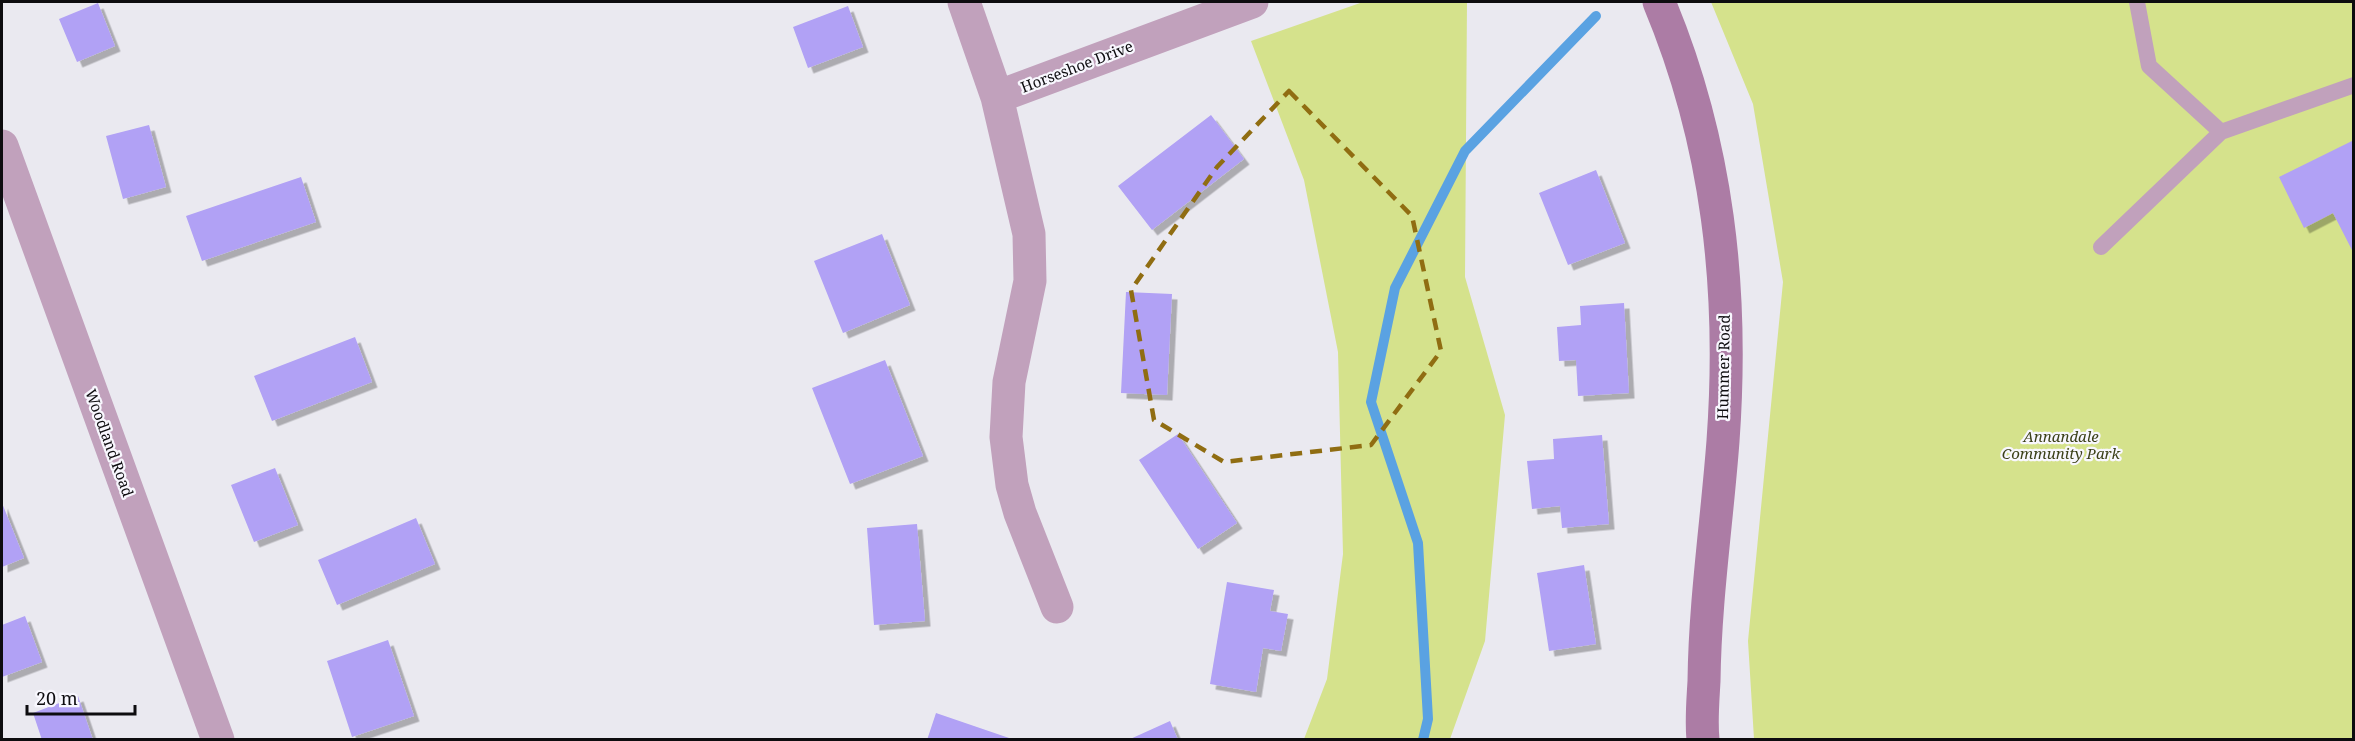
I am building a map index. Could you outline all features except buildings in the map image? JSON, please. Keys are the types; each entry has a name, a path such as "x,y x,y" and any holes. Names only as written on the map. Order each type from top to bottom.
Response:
{"main road":[{"name":"Hummer Road","path":"1659,2 1690,89 1711,166 1723,259 1727,351 1723,442 1705,621 1703,740"}],"street":[{"path":"964,2 997,97 1029,234 1030,281 1009,382 1006,437 1012,485 1020,513 1057,607"},
{"name":"Horseshoe Drive","path":"997,97 1252,2"},
{"name":"Woodland Road","path":"2,146 218,740"}],"lane":[{"path":"2137,2 2149,66 2221,132"},
{"path":"2101,247 2221,132 2354,85"}],"highlighted area":[{"path":"1289,91 1412,216 1441,351 1371,445 1224,462 1154,420 1131,290 1217,167"}],"green space":[{"path":"1363,2 1467,2 1465,277 1505,415 1485,641 1450,739 1304,739 1327,679 1343,554 1338,352 1304,180 1251,41"},
{"name":"Annandale Community Park","path":"1711,2 2353,2 2353,739 1754,739 1748,641 1783,282 1753,104"}],"waterway":[{"path":"1423,740 1428,719 1418,543 1371,402 1395,288 1465,151 1596,16"}]}
